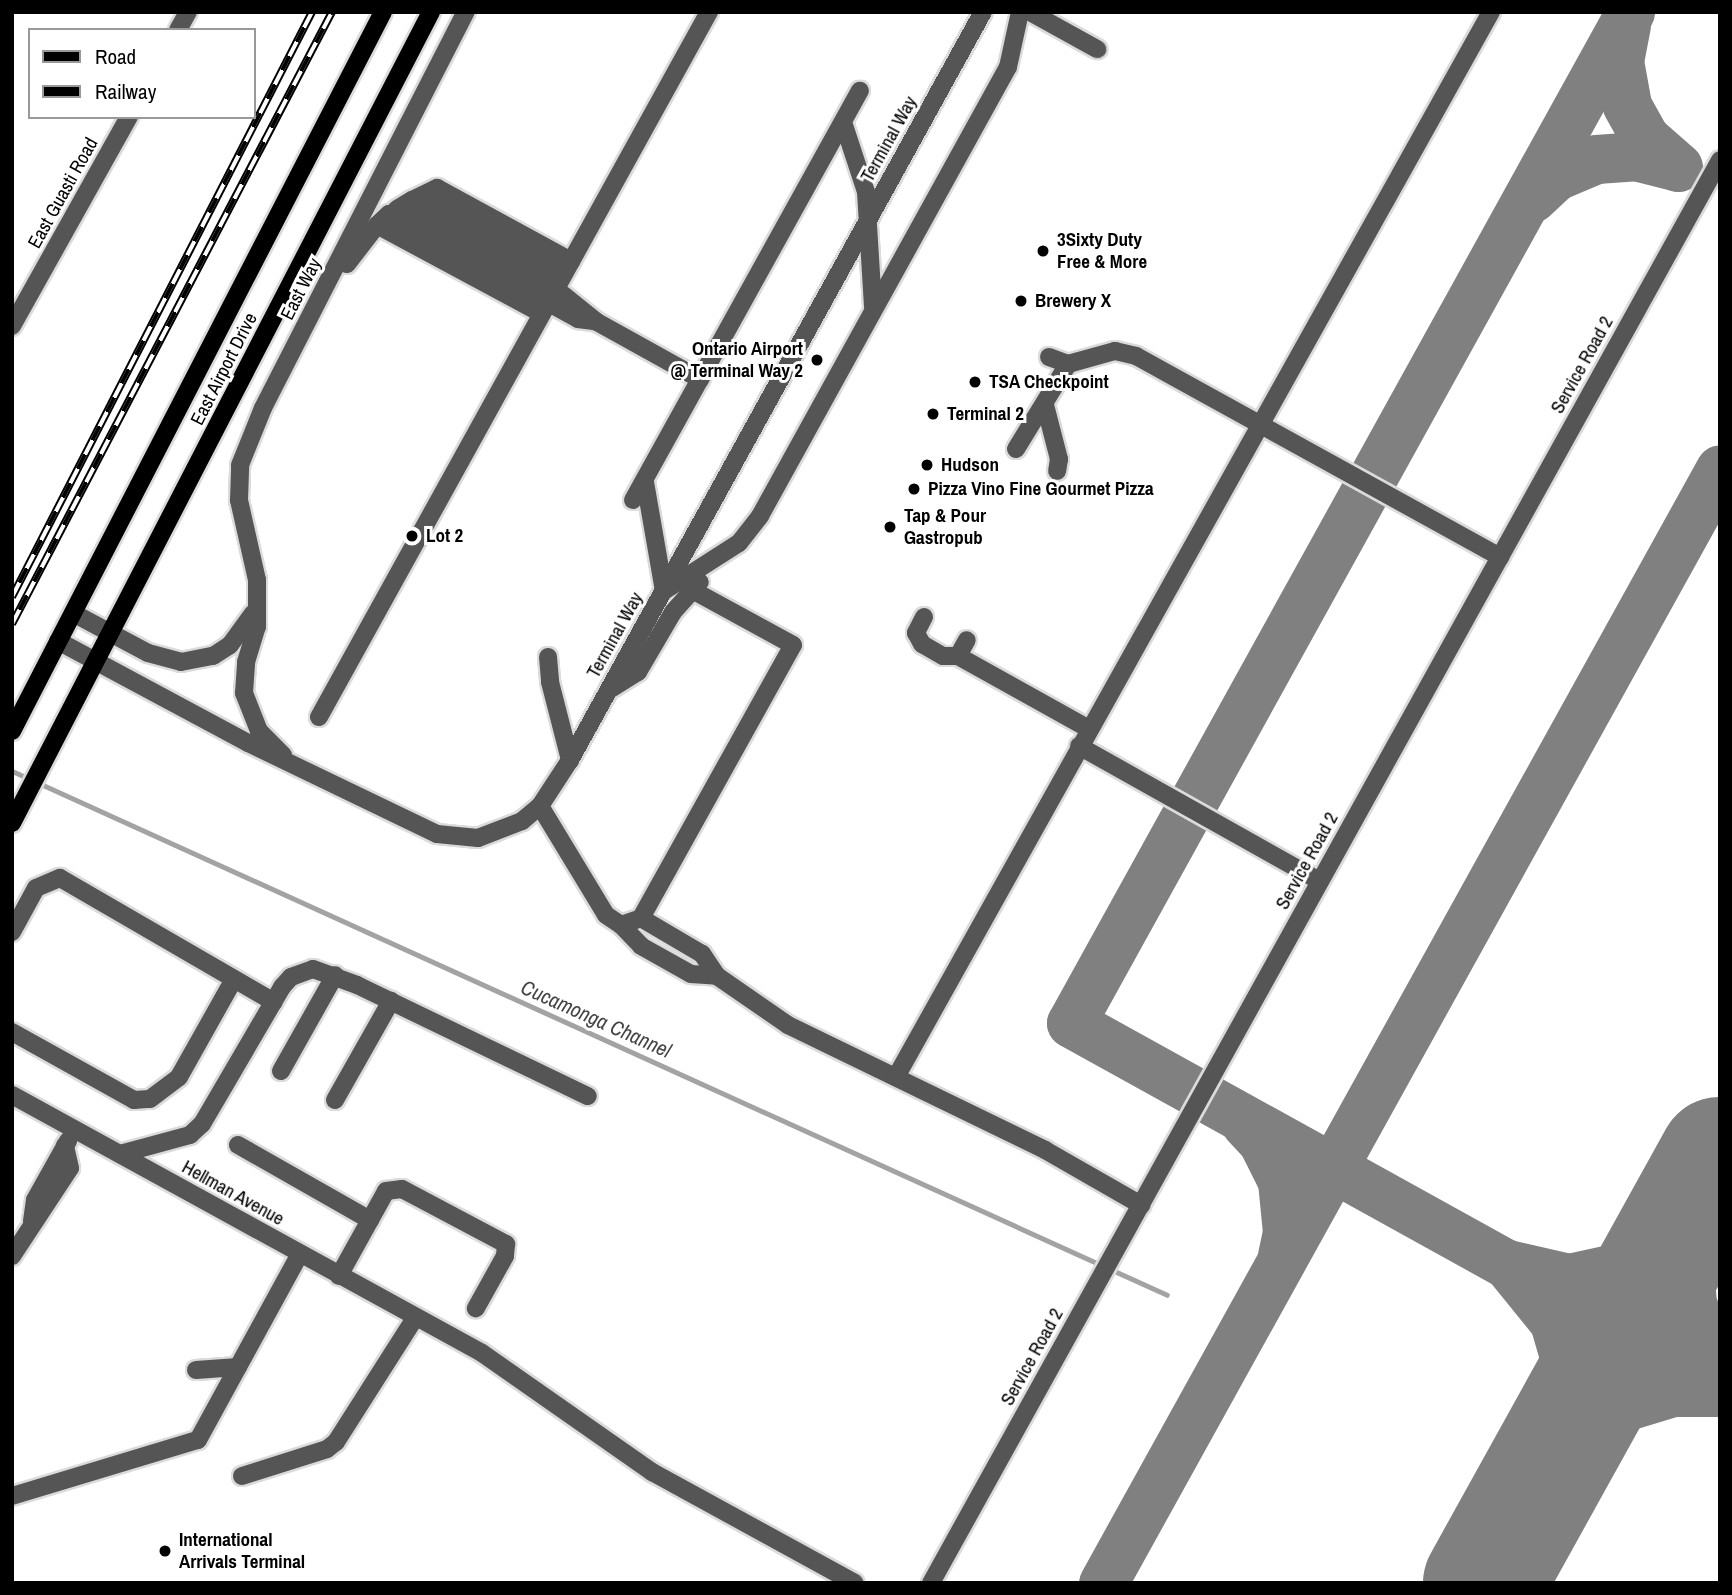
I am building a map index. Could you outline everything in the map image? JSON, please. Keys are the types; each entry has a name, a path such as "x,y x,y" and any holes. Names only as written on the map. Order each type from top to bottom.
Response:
{"main road":[{"name":"East Airport Drive","path":"13,729 383,12"},
{"name":"East Airport Drive","path":"14,820 432,12"}],"street":[{"path":"179,28 188,12"},
{"name":"East Way","path":"291,762 260,731 247,708 246,662 257,627 257,599 255,559 239,500 240,465 263,408 466,12"},
{"path":"319,717 709,12"},
{"name":"Terminal Way","path":"58,641 388,813 458,838 497,833 540,806 610,690 983,12"},
{"path":"647,475 644,495 662,561 664,591 739,543 760,516 1008,67 1020,12"},
{"path":"1030,12 1097,49"},
{"path":"896,1077 1088,729 1491,12"},
{"path":"633,500 860,91"},
{"name":"East Guasti Road","path":"12,326 128,119"},
{"path":"843,121 866,192 872,310"},
{"name":"Service Road 2","path":"931,1583 1720,160"},
{"path":"323,294 383,220 412,200 428,200 556,288 578,319 597,322 700,379"},
{"path":"383,220 401,209 418,212 556,288"},
{"path":"383,220 556,288"},
{"path":"1049,357 1068,364 1126,352 1500,557"},
{"path":"1057,452 1020,442 1068,364"},
{"path":"1045,405 1057,452 1057,471"},
{"path":"610,690 638,672 673,612 721,554"},
{"path":"621,925 642,918 793,646 692,590"},
{"name":"East Way","path":"73,614 164,660 198,660 230,645 252,618 257,599"},
{"path":"924,617 916,633 922,643 943,656 962,648 1088,729"},
{"path":"548,657 550,682 570,760"},
{"path":"1079,746 1320,881"},
{"path":"540,806 607,915 641,946 691,974 717,976"},
{"path":"12,932 36,888 60,878 274,1002"},
{"path":"642,918 702,954 717,976 788,1025 1045,1150 1141,1205"},
{"path":"120,1154 190,1135 202,1125 282,987 302,972 313,969 335,975 588,1096"},
{"path":"281,1071 335,975"},
{"path":"12,1032 134,1100 150,1098 180,1077 234,979"},
{"path":"335,1100 391,1001"},
{"name":"Hellman Avenue","path":"12,1095 433,1328 531,1385 661,1478 855,1583"},
{"path":"12,1256 32,1221 35,1200 75,1129"},
{"path":"238,1145 370,1220"},
{"path":"340,1276 386,1191 402,1189 506,1244 505,1256 476,1308"},
{"path":"12,1496 198,1440 300,1254"},
{"path":"242,1476 327,1449 336,1442 415,1318"},
{"path":"197,1370 238,1367"}],"waterway":[{"name":"Cucamonga Channel","path":"12,771 1167,1295"}],"taxiway":[{"path":"1630,12 1071,1023 1720,1382"},
{"path":"1532,198 1556,176 1596,159 1635,156 1678,167 1645,138 1627,105 1619,61 1626,26"},
{"path":"1103,1583 1720,469"},
{"path":"1245,1123 1262,1141 1282,1181 1287,1232 1282,1255"},
{"path":"1720,1153 1703,1188 1688,1253 1692,1304 1720,1364"},
{"path":"1546,1471 1568,1403 1569,1374 1554,1322 1507,1264 1569,1278 1615,1268 1659,1241 1703,1188"},
{"path":"1550,1467 1581,1435 1620,1408 1673,1392 1720,1392"}],"runway":[{"path":"1484,1583 1720,1158"}],"railway":[{"path":"12,597 312,12"},
{"path":"12,624 332,12"}],"place":[{"name":"3Sixty Duty Free & More","path":"1043,251"},
{"name":"Brewery X","path":"1021,301"},
{"name":"Ontario Airport @ Terminal Way 2","path":"817,360"},
{"name":"TSA Checkpoint","path":"975,382"},
{"name":"Terminal 2","path":"933,414"},
{"name":"Hudson","path":"927,465"},
{"name":"Pizza Vino Fine Gourmet Pizza","path":"914,489"},
{"name":"Tap & Pour Gastropub","path":"890,527"},
{"name":"Lot 2","path":"412,536"},
{"name":"International Arrivals Terminal","path":"165,1551"}]}
